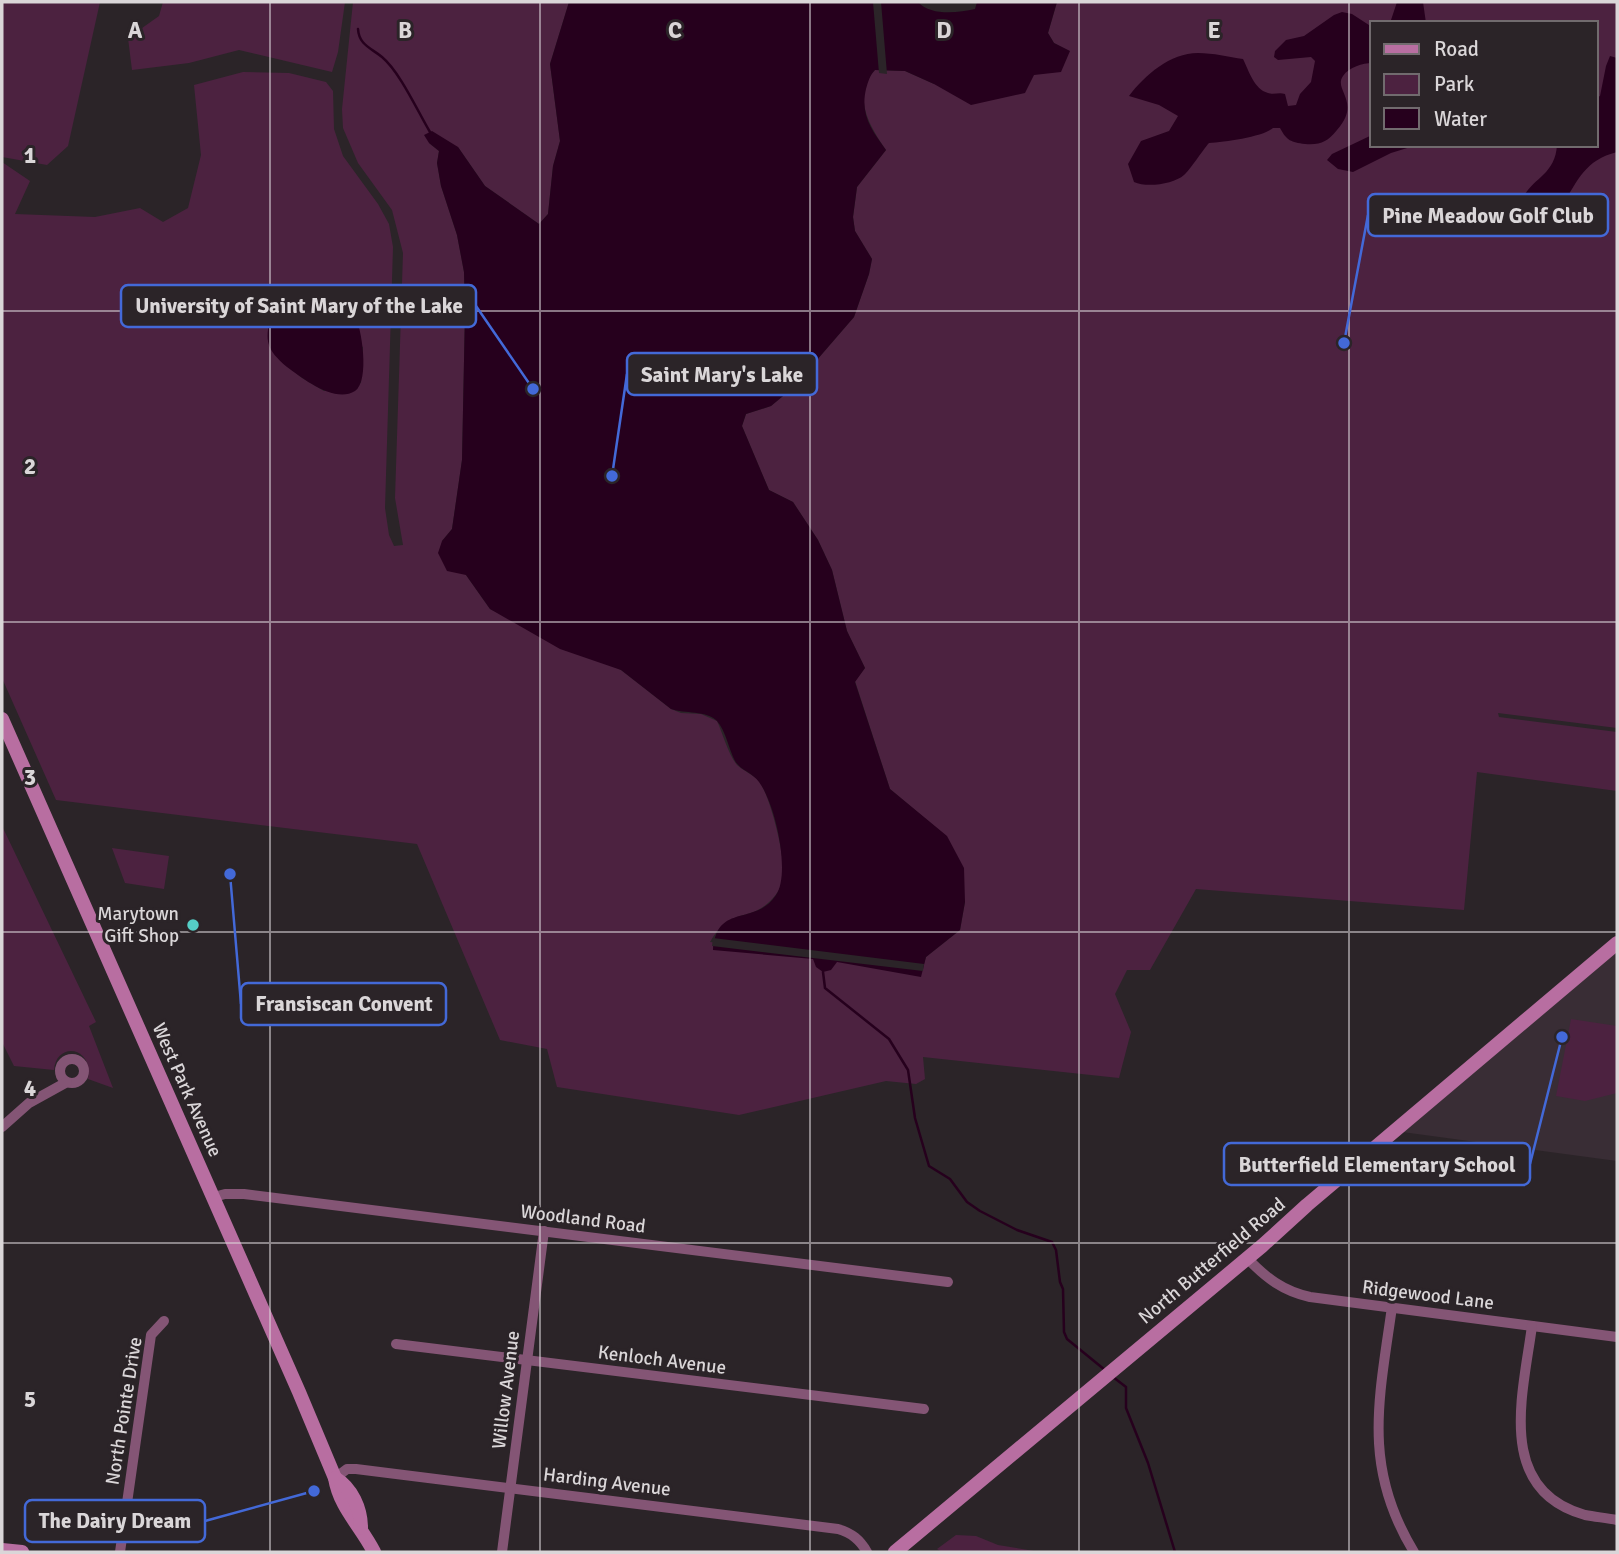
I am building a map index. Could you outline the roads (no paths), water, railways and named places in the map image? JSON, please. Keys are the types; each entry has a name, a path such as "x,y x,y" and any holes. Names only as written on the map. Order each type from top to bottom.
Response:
{"main road":[{"name":"West Park Avenue","path":"2,719 214,1197 335,1478 337,1489 352,1520 361,1528 373,1551"},
{"name":"North Butterfield Road","path":"904,1550 1617,943"},
{"path":"2,1550 22,1552"}],"street":[{"path":"2,1127 29,1103 67,1082"},
{"name":"Woodland Road","path":"214,1197 244,1194 948,1282"},
{"name":"Willow Avenue","path":"502,1552 544,1231"},
{"name":"Ridgewood Lane","path":"1247,1258 1265,1277 1299,1295 1617,1338"},
{"path":"1392,1307 1379,1405 1378,1447 1387,1494 1412,1552"},
{"name":"North Pointe Drive","path":"120,1552 151,1335 164,1321"},
{"path":"1532,1326 1519,1422 1522,1452 1544,1491 1563,1506 1587,1515 1617,1520"},
{"name":"Kenloch Avenue","path":"396,1344 924,1409"},
{"name":"Harding Avenue","path":"335,1478 347,1469 356,1469 847,1531 867,1552"}],"water":[{"path":"569,2 918,2 930,10 960,12 975,9 977,2 1057,2 1048,33 1054,43 1070,51 1061,72 1034,75 1025,93 971,105 905,71 873,72 866,89 866,114 886,150 857,187 853,217 855,231 872,259 854,317 790,396 783,396 771,406 746,414 742,426 769,490 793,502 818,540 832,570 847,631 865,668 855,682 890,789 947,836 964,868 965,902 960,930 926,957 921,977 837,962 831,970 823,972 816,967 813,959 713,950 716,935 722,926 729,920 767,905 776,895 782,871 779,838 771,805 756,779 735,761 720,725 707,715 671,709 621,670 560,649 490,609 466,575 447,571 438,553 442,541 452,529 462,460 464,272 457,235 441,186 437,163 439,151 424,135 432,131 458,147 485,186 539,224 548,214 553,166 560,141 550,64"},
{"path":"1397,2 1423,2 1426,21 1391,21"},
{"path":"1342,12 1352,14 1370,26 1370,63 1356,66 1343,76 1341,86 1347,112 1330,137 1320,143 1300,143 1287,138 1280,128 1273,128 1253,136 1209,143 1187,173 1174,181 1153,185 1134,182 1128,164 1141,141 1169,131 1178,116 1159,105 1129,96 1150,73 1168,61 1188,54 1243,59 1259,88 1268,93 1285,94 1288,106 1296,105 1300,94 1311,82 1315,61 1311,57 1278,60 1274,57 1275,51 1286,40 1304,36"},
{"path":"1610,56 1617,58 1617,152 1597,160 1583,172 1562,206 1540,213 1524,210 1520,205 1524,196 1552,164 1557,147 1598,147 1598,97"},
{"path":"1370,136 1370,147 1410,147 1391,153 1353,172 1338,169 1327,160 1332,154"},
{"path":"302,292 333,297 344,303 354,314 363,354 362,377 355,391 338,394 319,388 287,367 271,350 268,332 271,316 292,305"}],"waterway":[{"path":"358,29 363,43 382,57 395,72 430,132"},
{"path":"823,972 825,988 889,1039 908,1070 915,1118 929,1166 950,1179 967,1202 980,1211 1017,1230 1052,1242 1063,1289 1064,1332 1067,1339 1105,1370"},
{"path":"1113,1377 1126,1387 1126,1408 1148,1463 1175,1552"}],"place":[{"name":"Pine Meadow Golf Club","path":"1344,343"},
{"name":"University of Saint Mary of the Lake","path":"533,389"},
{"name":"Saint Mary's Lake","path":"612,476"},
{"name":"Fransiscan Convent","path":"230,874"},
{"name":"Marytown Gift Shop","path":"193,925"},
{"name":"Butterfield Elementary School","path":"1562,1037"},
{"name":"The Dairy Dream","path":"314,1491"}]}
